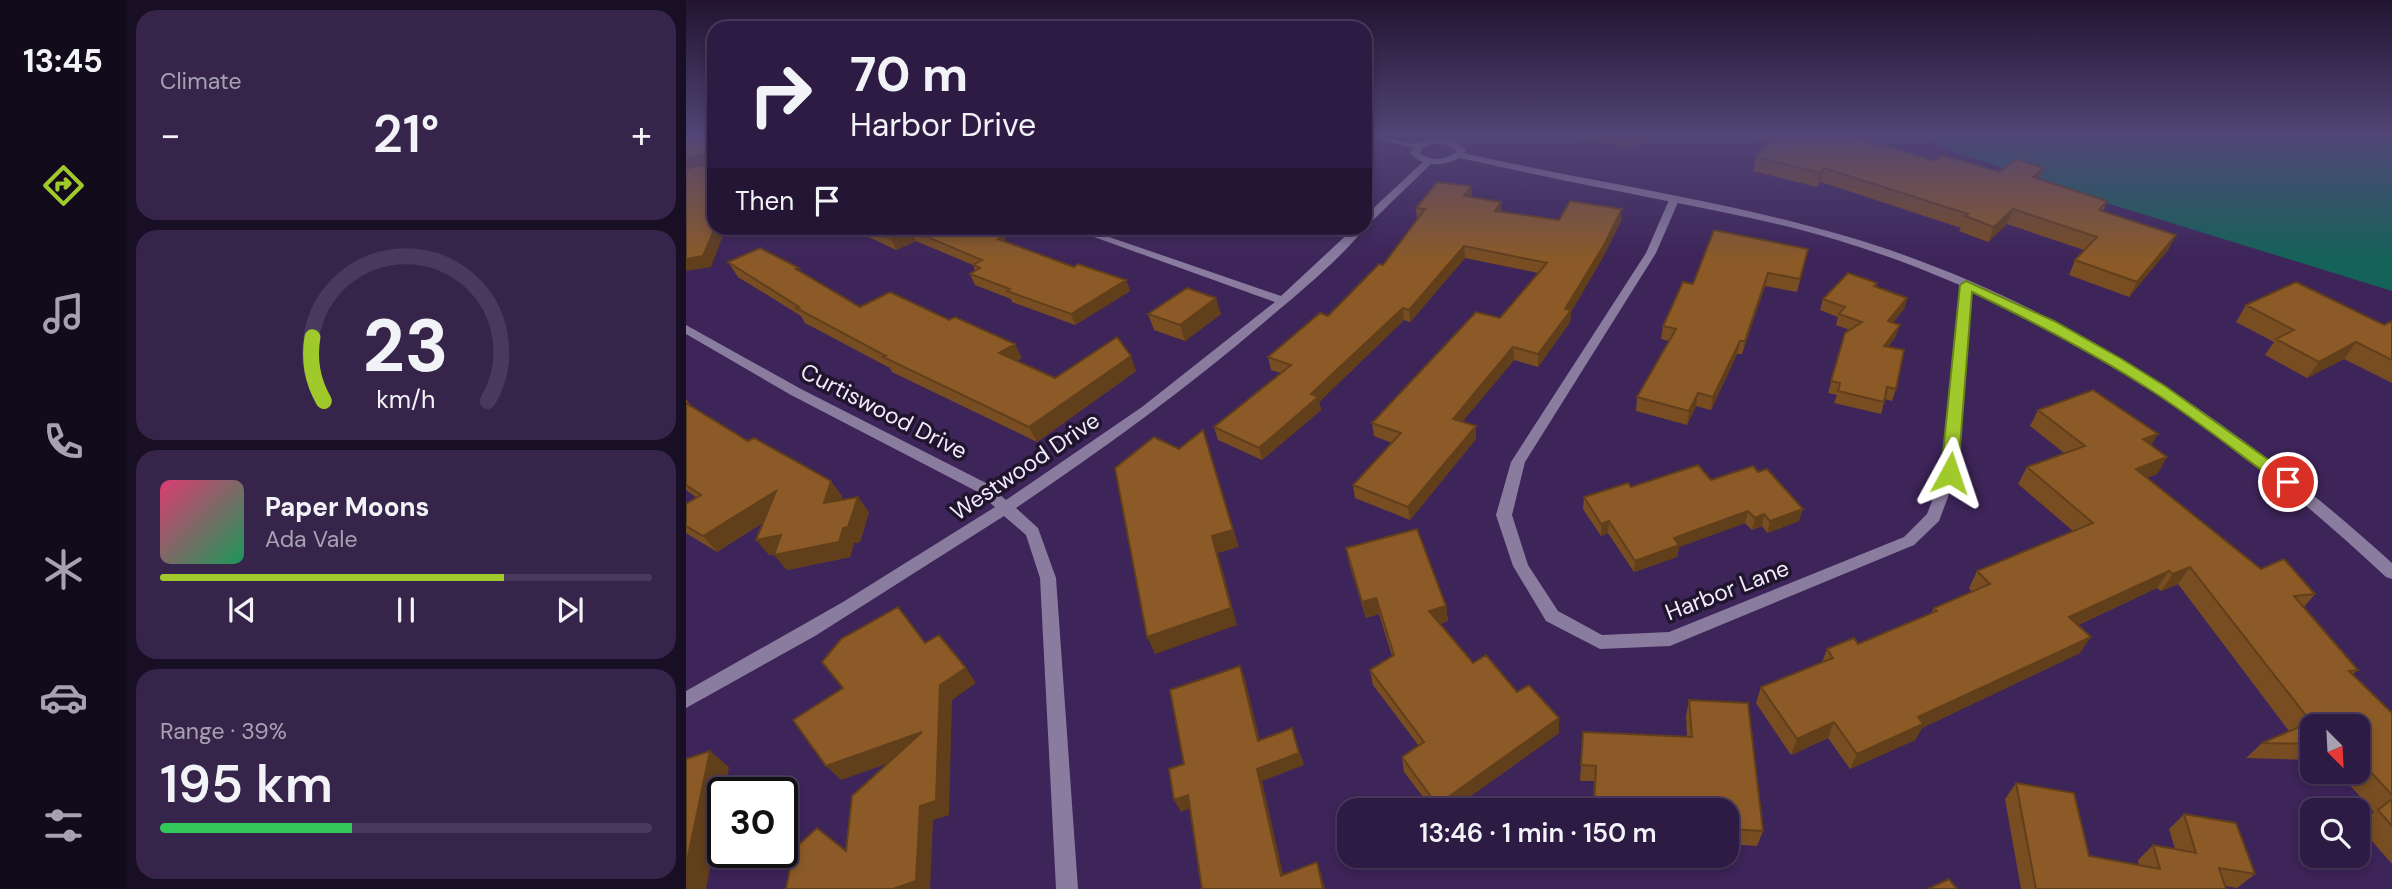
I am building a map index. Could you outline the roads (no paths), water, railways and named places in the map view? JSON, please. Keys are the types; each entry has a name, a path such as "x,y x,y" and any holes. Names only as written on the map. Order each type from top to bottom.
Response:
{"street":[{"path":"1372,215 1413,176"},
{"path":"1561,176 1787,223 1861,244 1966,285 2049,324 2160,389 2288,482 2392,573"},
{"name":"Harbor Lane","path":"1674,200 1651,253 1518,462 1504,515 1521,566 1552,616 1600,642 1670,639 1909,541 1918,533 1934,517 1950,473 1966,285"},
{"path":"1093,235 1284,301"},
{"name":"Westwood Drive","path":"686,700 906,572 1085,455 1242,338 1353,235"},
{"name":"Curtiswood Drive","path":"686,329 796,392 981,486 1033,532 1048,578 1067,889"}]}
